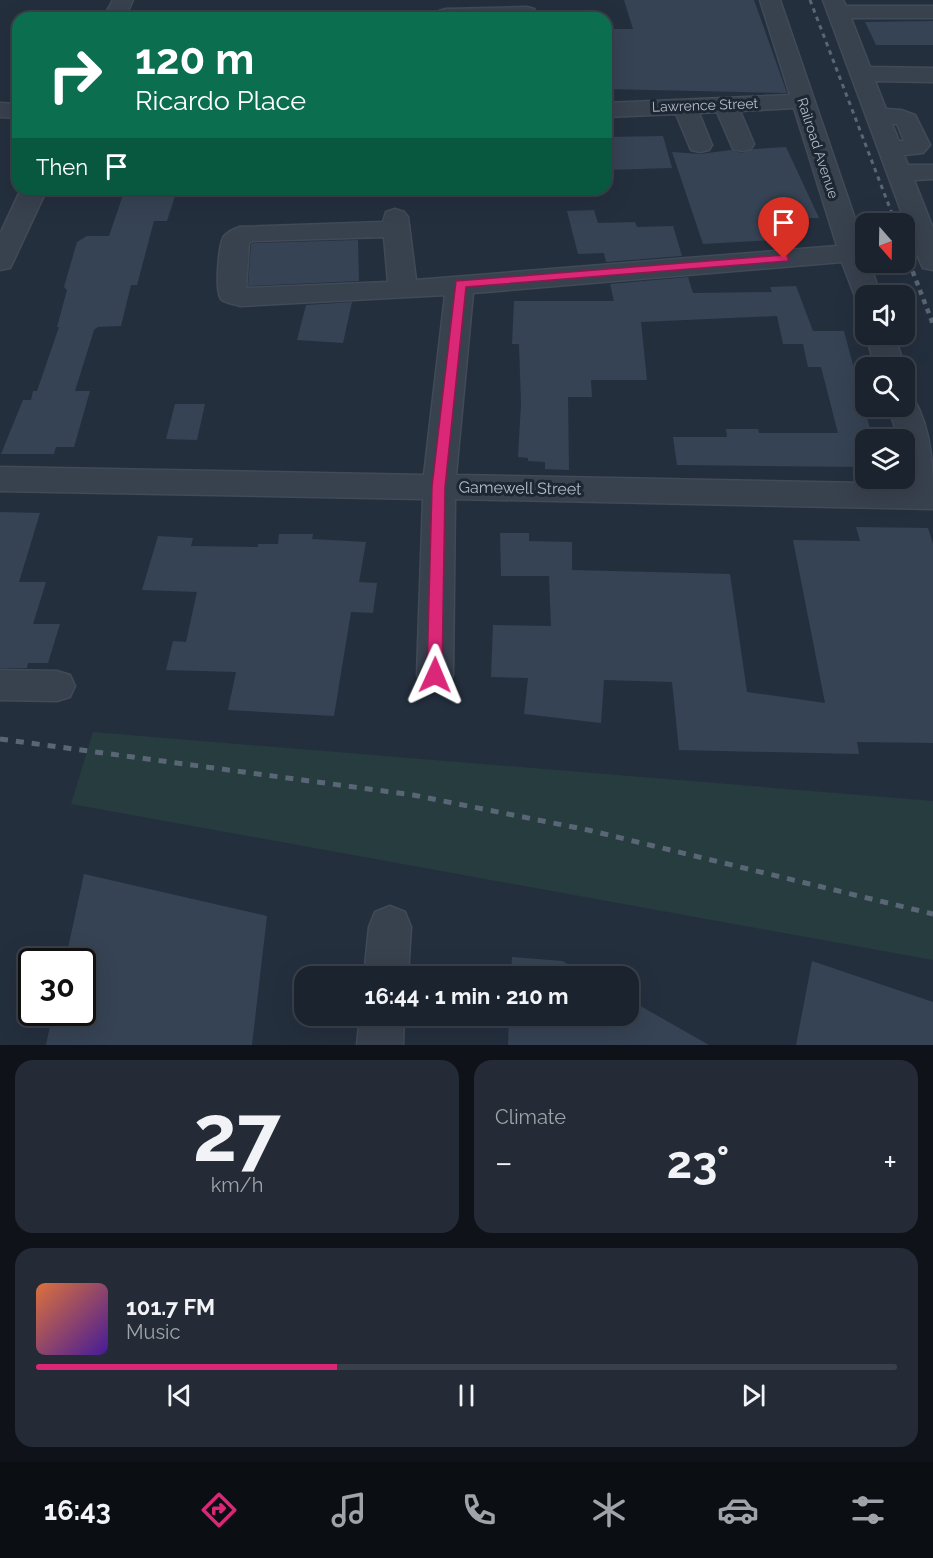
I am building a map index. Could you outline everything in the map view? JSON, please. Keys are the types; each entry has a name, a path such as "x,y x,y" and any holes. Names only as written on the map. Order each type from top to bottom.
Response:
{"street":[{"name":"Railroad Avenue","path":"770,0 863,285"},
{"path":"933,12 836,6 877,116 901,117 908,120 918,145 914,148 889,148 933,262"},
{"path":"861,74 933,75"},
{"name":"Lawrence Street","path":"612,110 803,101"},
{"path":"726,104 742,144"},
{"path":"685,106 700,145"},
{"path":"898,173 933,172"},
{"path":"0,262 31,195"},
{"path":"403,290 395,223 248,233 236,239 232,294 240,297 403,290 853,253"},
{"path":"435,675 439,487 460,284"},
{"path":"907,417 933,497"},
{"name":"Gamewell Street","path":"0,479 933,497"},
{"path":"0,685 57,686"},
{"path":"387,966 390,927"},
{"path":"380,1045 381,1026"}],"green space":[{"path":"93,732 933,801 933,960 71,804"}],"building":[{"path":"624,0 754,0 787,93 612,89 612,29 633,29"},
{"path":"933,21 933,45 876,45 865,22"},
{"path":"663,136 672,168 612,170 612,137"},
{"path":"786,147 819,218 783,218 791,239 703,244 672,152 700,154 731,150 742,153 754,149"},
{"path":"123,195 175,195 167,221 154,221 137,285 131,285 121,326 98,327 94,330 75,391 90,391 74,447 56,447 54,454 1,454 23,400 31,400 33,391 37,391 59,327 57,327 67,290 64,287 77,242 87,236 109,236"},
{"path":"594,210 598,223 635,222 637,227 673,226 682,256 606,262 604,253 578,254 567,211"},
{"path":"358,240 359,281 248,286 251,244"},
{"path":"688,277 693,293 772,292 770,287 796,286 813,331 844,331 855,372 855,417 867,417 870,429 855,429 855,467 677,465 673,437 727,437 726,429 758,429 759,433 838,433 821,367 808,367 803,344 783,344 777,316 641,322 647,380 591,380 592,397 568,397 569,470 545,469 545,462 528,461 528,458 518,457 521,404 519,344 512,344 514,301 614,301 610,284"},
{"path":"352,302 343,343 297,340 306,305"},
{"path":"175,404 205,404 197,440 166,439"},
{"path":"0,512 40,513 19,582 46,582 33,624 60,624 48,663 28,663 27,668 0,668"},
{"path":"856,527 928,528 933,544 933,743 857,742 859,754 679,750 672,682 604,680 601,723 524,714 528,678 491,677 493,625 551,626 549,576 501,576 500,533 529,533 529,541 572,542 572,570 730,574 747,692 825,703 793,540 860,541"},
{"path":"279,534 313,534 312,539 366,542 359,582 377,583 373,613 351,612 334,716 228,710 236,672 166,670 173,641 186,642 197,592 142,590 158,536 193,538 191,546 258,547 258,544 278,544"},
{"path":"84,874 267,916 252,1045 46,1045 50,1026 96,1026 96,948 68,948"},
{"path":"512,957 562,961 571,966 512,966"},
{"path":"812,961 933,1002 933,1045 796,1045"},
{"path":"639,1005 709,1045 508,1045 509,1026 639,1026"}],"railway":[{"path":"810,0 892,213"},
{"path":"913,273 933,324"},
{"path":"0,739 413,795 588,830 933,914"}],"route":[{"path":"435,675 439,487 460,284 784,259"}]}
